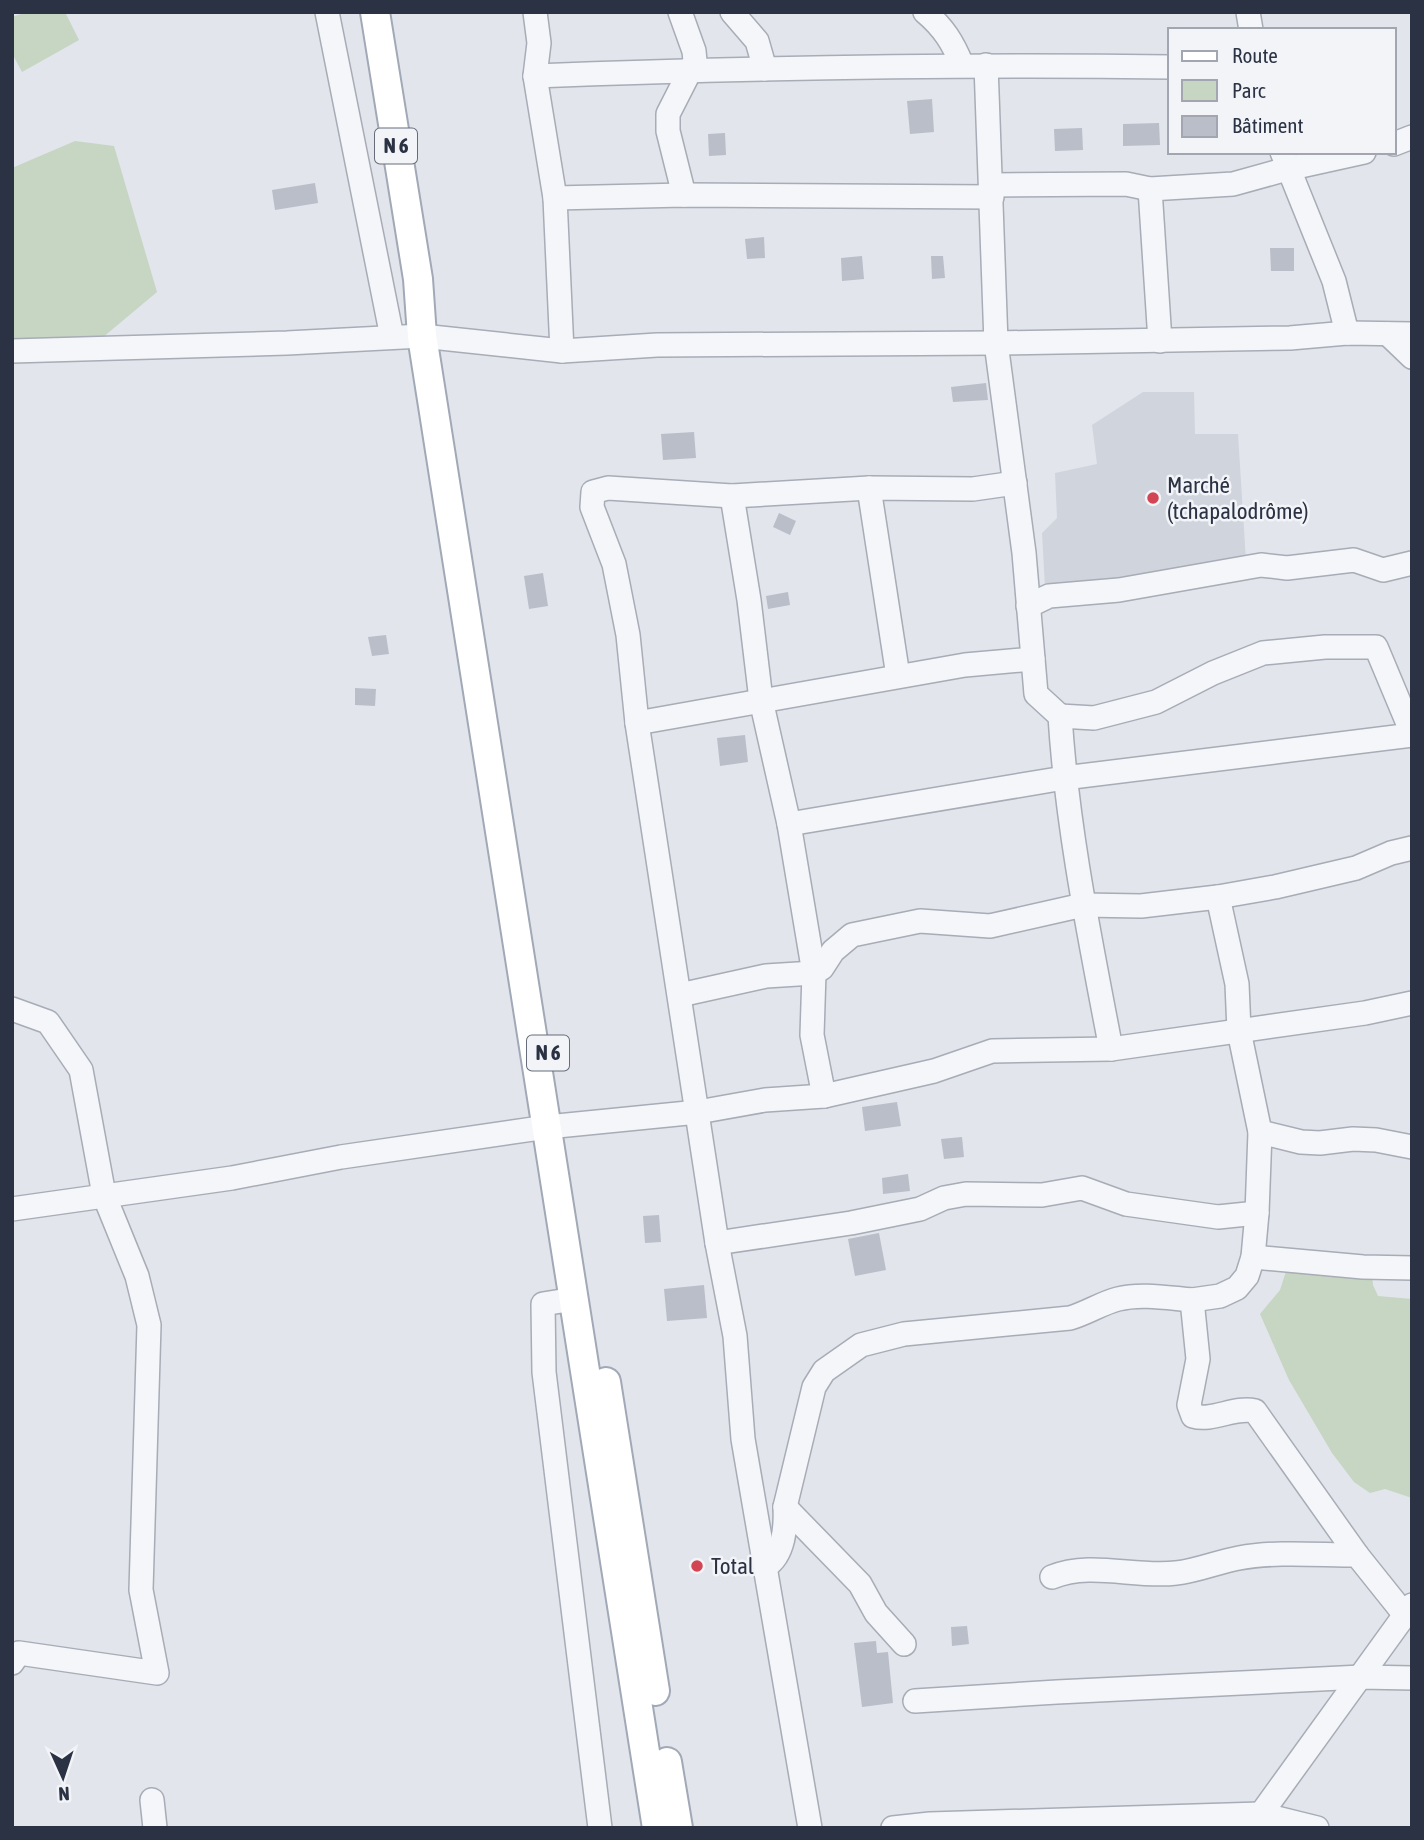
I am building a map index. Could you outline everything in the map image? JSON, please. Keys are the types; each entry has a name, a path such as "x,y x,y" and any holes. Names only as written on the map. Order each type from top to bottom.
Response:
{"main road":[{"name":"N 6","path":"375,12 553,1126 574,1299 657,1828"},
{"name":"N 6","path":"553,1126 590,1285 678,1828"}],"street":[{"path":"327,12 392,337"},
{"path":"535,12 539,43 534,76 555,198 562,351"},
{"path":"680,12 695,61 668,114 668,131 684,195"},
{"path":"732,12 757,41 765,69"},
{"path":"925,12 951,40 962,65"},
{"path":"534,76 962,65 1168,68"},
{"path":"789,824 1064,778 1412,734 1376,647 1325,647 1263,653 1213,673 1156,702 1094,718 1060,716 1036,694 1014,483 996,344 986,65"},
{"path":"555,198 991,191 1126,184 1150,189 1233,184 1285,161 1346,154"},
{"path":"1285,161 1334,281 1347,333"},
{"path":"1150,189 1160,341"},
{"path":"12,351 428,336 562,351 657,345 996,344 1290,338 1347,333 1412,334"},
{"path":"1388,334 1412,357"},
{"path":"810,1828 743,1439 735,1336 717,1243 637,723 628,635 614,564 592,507 593,492 608,488 732,496 869,488 972,489 1014,483"},
{"path":"869,488 898,676"},
{"path":"732,496 749,600 761,700 789,824 814,973 812,1035 824,1096"},
{"path":"1028,606 1049,596 1119,590 1261,565 1287,568 1354,560 1383,570 1412,563"},
{"path":"637,723 965,664 1033,659"},
{"path":"1060,716 1064,778 1083,905 1111,1049"},
{"path":"680,995 766,976 814,973 822,968 833,951 852,935 920,921 990,926 1083,905 1141,906 1218,897 1356,868 1391,853 1412,848"},
{"path":"766,1566 773,1562 779,1550 786,1524 785,1507 814,1387 824,1371 861,1345 904,1334 1070,1318 1116,1299 1139,1296 1192,1300 1220,1296 1237,1288 1247,1276 1253,1257 1257,1213 1260,1132 1239,1031 1237,984 1218,897"},
{"path":"12,1209 232,1178 341,1157 553,1126 698,1112 765,1100 824,1096 934,1071 992,1051 1111,1049 1365,1013 1412,1003"},
{"path":"12,1009 48,1022 81,1070 104,1195 137,1276 149,1325 141,1590 157,1673 19,1653 12,1662"},
{"path":"1260,1132 1301,1142 1376,1140 1412,1147"},
{"path":"717,1243 863,1221 920,1209 944,1198 966,1194 1042,1195 1082,1188 1126,1204 1218,1217 1257,1213"},
{"path":"1253,1257 1363,1267 1412,1268"},
{"path":"574,1299 543,1304 544,1372 600,1828"},
{"path":"1192,1300 1198,1359 1189,1405 1193,1416 1202,1419 1243,1408 1255,1411 1357,1555 1408,1610 1256,1821"},
{"path":"785,1507 860,1584 876,1613 904,1644"},
{"path":"1052,1577 1063,1572 1098,1570 1174,1573 1214,1566 1237,1558 1268,1554 1357,1555"},
{"path":"915,1702 1361,1677 1412,1678"},
{"path":"152,1800 155,1828"},
{"path":"893,1828 930,1824 1256,1821 1317,1828"}],"shaded area":[{"path":"1143,392 1194,392 1195,434 1238,434 1246,561 1045,588 1042,533 1057,518 1055,473 1097,464 1092,425"}],"green space":[{"path":"27,12 65,12 79,40 22,72 12,53 12,17"},
{"path":"75,141 114,146 157,292 96,343 12,342 12,168"},
{"path":"1289,1262 1372,1273 1378,1296 1412,1299 1412,1498 1385,1489 1370,1493 1354,1482 1332,1453 1289,1380 1260,1314 1280,1290"}],"building":[{"path":"932,99 934,132 910,134 907,101"},
{"path":"1159,123 1160,145 1123,146 1123,124"},
{"path":"1082,128 1083,150 1055,151 1054,129"},
{"path":"725,133 726,155 709,156 708,134"},
{"path":"315,183 318,203 275,210 272,190"},
{"path":"764,237 765,258 747,259 745,239"},
{"path":"1270,248 1294,248 1294,271 1271,271"},
{"path":"862,256 864,279 842,281 841,258"},
{"path":"931,256 943,256 945,278 932,279"},
{"path":"986,383 988,400 953,402 951,387"},
{"path":"694,432 696,458 663,460 661,434"},
{"path":"779,513 796,521 790,535 773,527"},
{"path":"543,573 548,606 529,609 524,576"},
{"path":"788,592 790,605 768,609 766,596"},
{"path":"386,635 389,654 372,656 368,637"},
{"path":"355,688 376,689 375,706 355,705"},
{"path":"745,735 748,762 720,766 717,738"},
{"path":"897,1102 901,1126 865,1131 862,1107"},
{"path":"962,1137 964,1157 944,1159 941,1139"},
{"path":"908,1174 910,1191 883,1194 882,1178"},
{"path":"659,1215 661,1242 645,1243 643,1216"},
{"path":"879,1233 886,1270 855,1276 848,1239"},
{"path":"704,1285 707,1318 667,1321 664,1289"},
{"path":"967,1626 969,1644 952,1646 951,1627"},
{"path":"876,1641 877,1653 888,1652 893,1703 862,1707 854,1643"}],"place":[{"name":"Marché (tchapalodrôme)","path":"1153,498"},
{"name":"Total","path":"697,1566"}]}
